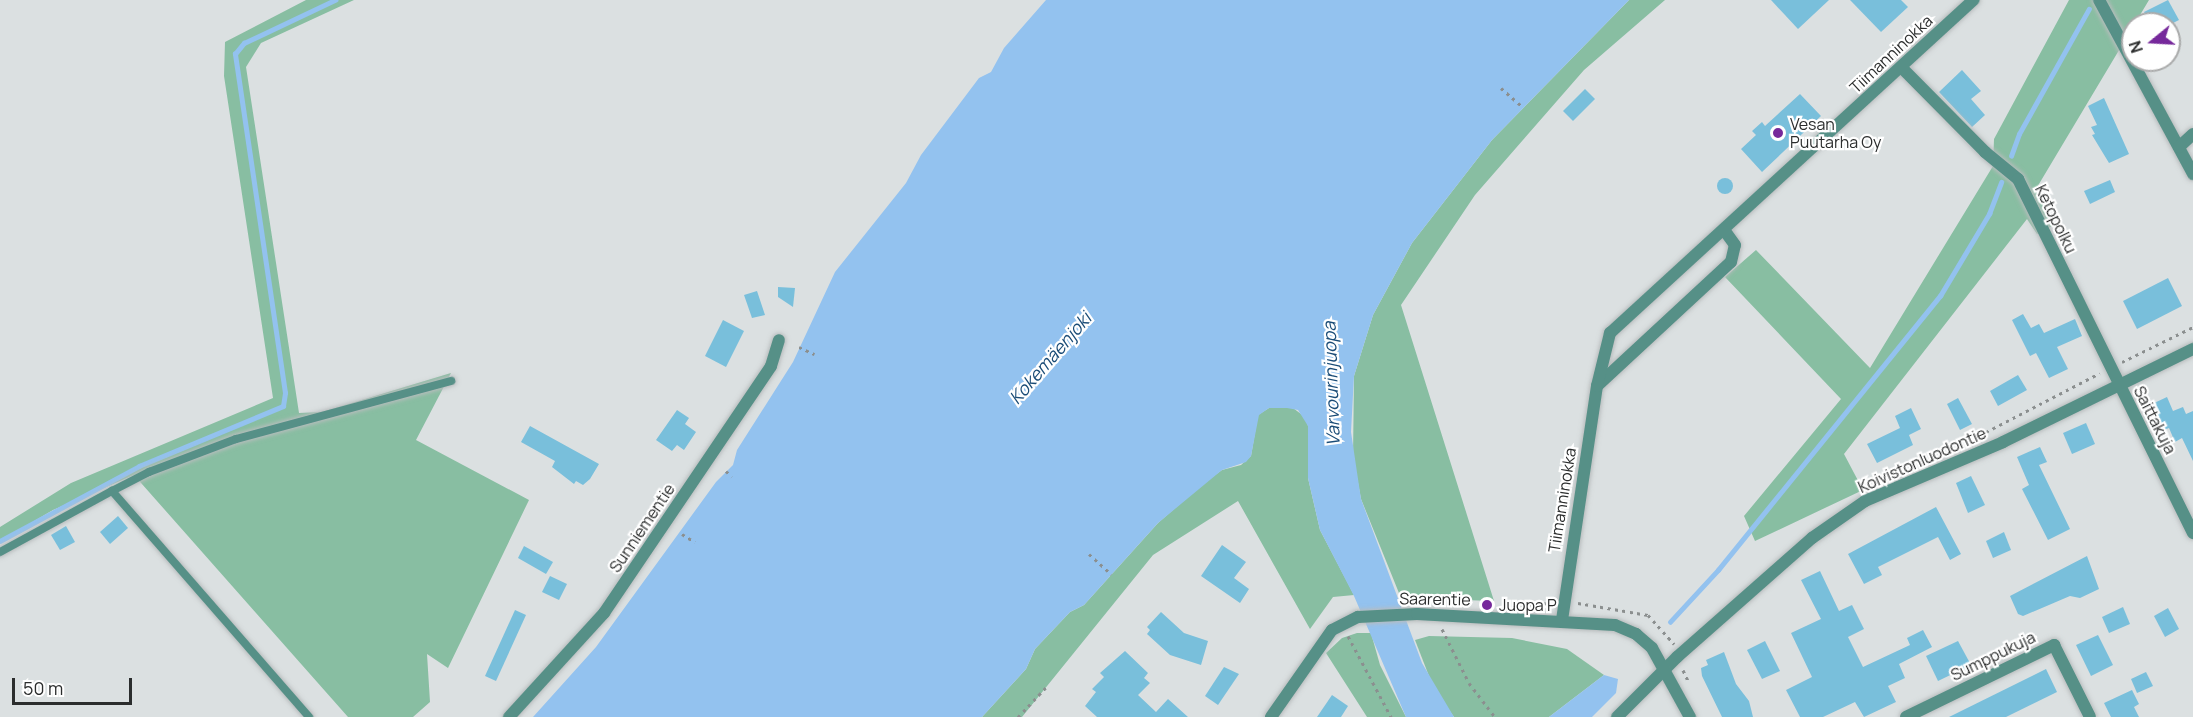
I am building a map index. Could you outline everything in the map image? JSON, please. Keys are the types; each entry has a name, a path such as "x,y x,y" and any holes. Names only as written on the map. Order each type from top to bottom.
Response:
{"street":[{"name":"Tiimanninokka","path":"1562,620 1597,386 1610,333 1704,244 1724,230 1974,0"},
{"path":"2099,0 2193,174"},
{"name":"Ketopolku","path":"1901,67 2018,179 2120,386"},
{"path":"2179,147 2193,134"},
{"path":"1597,386 1731,262 1735,245 1724,230"},
{"name":"Sunniementie","path":"508,717 604,613 771,366 779,340"},
{"name":"Koivistonluodontie","path":"1617,717 1665,668 1812,538 1865,501 2120,386 2193,349"},
{"name":"Saittakuja","path":"2120,386 2193,533"},
{"name":"Saarentie","path":"1271,717 1323,641 1342,624 1358,617 1417,614 1562,620 1615,625 1636,634 1665,668 1690,717"},
{"name":"Sumppukuja","path":"1906,717 2054,645 2090,717"}],"lane":[{"path":"0,552 149,472 236,439 451,381"},
{"path":"112,491 309,717"}],"path":[{"path":"1501,88 1523,107"},
{"path":"799,347 814,354"},
{"path":"726,471 732,477"},
{"path":"682,534 695,542"},
{"path":"1089,554 1111,574"},
{"path":"1439,615 1454,658 1495,717"},
{"path":"1342,624 1391,717"},
{"path":"1018,717 1048,685"}],"green space":[{"path":"306,0 354,0 261,43 246,67 299,413 322,412 451,373 416,440 529,500 448,668 427,654 430,702 413,717 348,717 134,475 53,510 0,541 0,527 71,483 273,398 224,76 225,42"},
{"path":"1629,0 1665,0 1584,70 1475,195 1401,305 1494,601 1401,598 1361,499 1353,456 1354,376 1373,315 1412,243 1492,140"},
{"path":"2069,0 2149,0 2142,12 2121,12 2121,47 2036,189 2054,225 2037,234 2027,219 1844,454 1863,490 1755,541 1744,516 1841,399 1725,277 1756,250 1870,368 1993,166 1994,139"},
{"path":"1269,408 1293,408 1305,417 1308,426 1308,478 1320,530 1354,595 1333,597 1310,629 1238,501 1153,555 1022,717 982,717 1026,669 1035,649 1070,612 1084,605 1158,523 1222,470 1241,465 1251,456 1258,415"},
{"path":"1357,633 1371,633 1380,665 1406,717 1367,717 1326,653 1342,638"},
{"path":"1429,636 1512,638 1567,649 1604,675 1549,717 1454,717 1434,689 1415,640"}],"water":[{"path":"1046,0 1629,0 1492,140 1412,243 1373,315 1354,376 1351,432 1361,499 1422,663 1454,717 1406,717 1354,596 1320,530 1308,478 1308,426 1298,410 1269,408 1259,415 1251,456 1246,462 1222,470 1158,523 1084,605 1070,612 1035,649 1026,669 982,717 533,717 596,647 716,482 733,465 737,450 793,362 835,272 906,183 921,155 979,78 991,72 1004,48"},
{"path":"1604,675 1618,679 1616,693 1592,717 1549,717"}],"building":[{"path":"1771,0 1829,0 1798,29"},
{"path":"1850,0 1901,0 1908,7 1881,32"},
{"path":"2168,0 2175,12 2144,12"},
{"path":"1962,70 1981,91 1971,99 1985,115 1972,127 1939,92"},
{"path":"1585,89 1595,99 1573,121 1563,111"},
{"name":"Vesan Puutarha Oy","path":"1800,94 1821,116 1762,172 1741,149 1756,135 1752,131 1762,122 1765,126"},
{"path":"2104,98 2129,154 2109,163 2092,135 2095,134 2091,127 2097,125 2088,106"},
{"path":"1725,178 1733,186 1725,194 1717,186"},
{"path":"2110,180 2115,192 2090,204 2084,191"},
{"path":"2168,278 2182,306 2137,329 2123,301"},
{"path":"778,287 795,288 793,307 778,297"},
{"path":"757,291 765,315 752,318 744,295"},
{"path":"2023,314 2031,328 2039,324 2044,333 2075,319 2082,336 2057,347 2068,369 2049,378 2036,353 2030,356 2012,320"},
{"path":"723,320 744,331 726,367 705,356"},
{"path":"2018,375 2027,390 1998,406 1990,391"},
{"path":"2167,397 2173,411 2183,407 2186,414 2193,411 2193,461 2182,438 2175,442 2169,428 2164,430 2152,404"},
{"path":"1958,398 1972,424 1960,430 1947,404"},
{"path":"1911,408 1921,429 1909,435 1913,445 1877,463 1867,444 1900,428 1895,416"},
{"path":"677,410 689,418 685,424 696,432 684,450 677,445 672,451 656,440"},
{"path":"2086,423 2095,444 2072,454 2063,433"},
{"path":"530,426 599,464 590,479 583,485 576,481 574,484 552,467 555,461 521,442"},
{"path":"2040,447 2047,462 2039,465 2070,529 2048,540 2022,489 2029,485 2017,457"},
{"path":"1971,476 1985,505 1968,513 1956,483"},
{"path":"1936,507 1961,554 1950,560 1938,537 1878,567 1882,575 1864,584 1848,554"},
{"path":"118,516 128,528 110,544 100,532"},
{"path":"66,526 75,542 60,550 51,535"},
{"path":"2004,532 2011,550 1993,558 1986,541"},
{"path":"1222,545 1246,562 1234,578 1249,589 1240,603 1201,576"},
{"path":"524,546 553,562 546,574 518,558"},
{"path":"2087,556 2099,589 2080,598 2070,596 2023,616 2018,614 2010,596"},
{"path":"1820,571 1839,611 1852,605 1864,629 1848,637 1863,667 1910,645 1907,638 1923,630 1932,647 1899,664 1905,678 1888,686 1896,702 1864,717 1855,702 1823,717 1800,717 1786,690 1812,677 1791,633 1821,619 1801,580"},
{"path":"550,576 567,584 559,600 542,592"},
{"path":"2123,607 2130,624 2109,633 2102,617"},
{"path":"2168,608 2179,629 2165,637 2154,616"},
{"path":"515,610 526,615 496,681 485,676"},
{"path":"1161,612 1184,633 1208,641 1201,665 1170,655 1147,634 1150,630 1147,627"},
{"path":"2098,635 2113,665 2091,676 2076,645"},
{"path":"1765,641 1780,671 1762,679 1747,650"},
{"path":"1958,641 1971,665 1938,681 1926,656"},
{"path":"1125,651 1148,673 1144,678 1150,683 1138,695 1156,712 1168,699 1188,717 1097,717 1085,706 1096,692 1092,689 1104,677 1100,673"},
{"path":"1724,652 1736,684 1749,701 1753,717 1722,717 1702,676 1701,668 1708,665 1706,660"},
{"path":"1224,667 1239,674 1218,705 1205,696"},
{"path":"2046,669 2057,692 2006,717 1949,717"},
{"path":"2146,672 2153,686 2137,693 2131,679"},
{"path":"2132,690 2139,704 2134,707 2139,717 2111,717 2104,703"},
{"path":"1332,695 1348,706 1341,717 1317,717"}],"waterway":[{"path":"0,541 139,466 283,406 285,393 235,54 244,43 335,0"},
{"path":"2011,156 2019,134 2089,9"},
{"path":"1670,622 1718,570 1940,296 1989,214 2001,182"}],"place":[{"name":"Vesan Puutarha Oy","path":"1778,133"},
{"name":"Juopa P","path":"1487,605"}],"water label":[{"name":"Kokemäenjoki","path":"1050,358"},
{"name":"Varvourinjuopa","path":"1331,384"}]}
